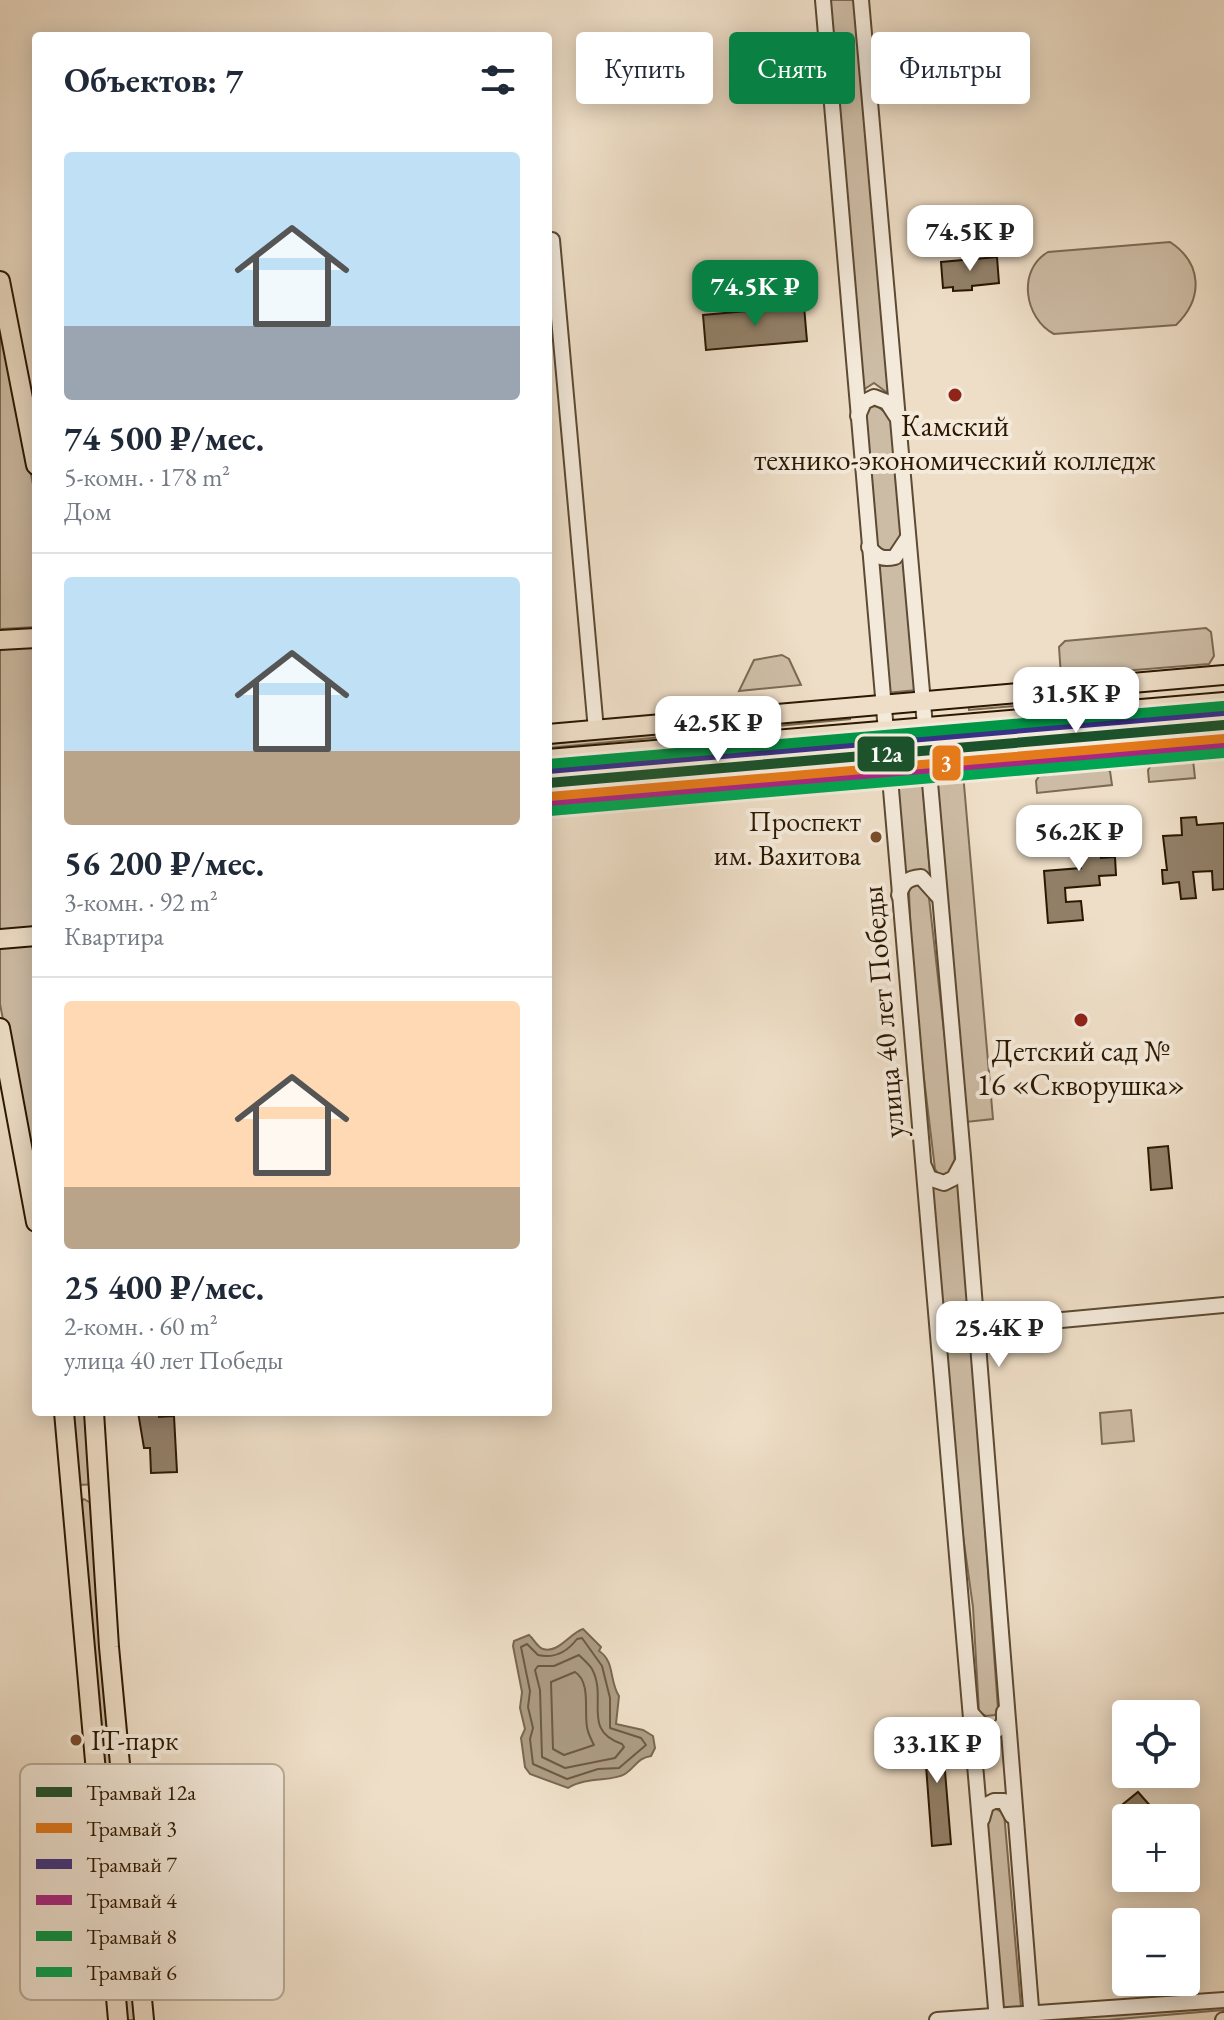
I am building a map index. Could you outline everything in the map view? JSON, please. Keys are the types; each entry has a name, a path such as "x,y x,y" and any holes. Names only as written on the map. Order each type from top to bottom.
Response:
{"main road":[{"path":"0,281 32,445"},
{"path":"0,640 32,638"},
{"path":"552,734 1224,675"},
{"path":"1164,706 1140,701 1137,697 1140,690 1165,680"},
{"path":"552,759 1216,702 1224,714"},
{"path":"0,939 32,936"},
{"path":"0,1028 32,1200"},
{"path":"64,1416 96,1764"},
{"path":"94,1416 120,1764"},
{"path":"74,1508 78,1493 85,1491 102,1507"},
{"path":"116,2000 118,2020"},
{"path":"142,2000 144,2020"}],"street":[{"name":"улица 40 лет Победы","path":"823,0 996,2017"},
{"path":"861,0 963,1157 1032,2017"},
{"path":"552,240 596,730"},
{"path":"858,423 859,409 874,397 887,402 897,417"},
{"path":"869,547 881,559 895,557 907,539"},
{"path":"899,895 903,884 911,878 921,877 938,897"},
{"path":"923,1164 929,1178 944,1183 954,1178 960,1170 963,1157"},
{"path":"976,1328 1224,1305"},
{"path":"970,1712 987,1731 997,1730 1004,1723 1005,1700"},
{"path":"980,1827 986,1805 994,1801 1004,1801 1015,1824"},
{"path":"937,2020 1032,2017 1224,2000"}],"shaded area":[{"path":"828,0 856,0 889,394 874,383 863,390 837,104 855,104 855,32 831,32"},
{"path":"1170,242 1188,260 1196,281 1191,304 1176,325 1054,334 1036,317 1028,294 1028,282 1038,260 1048,252"},
{"path":"0,323 32,479 32,627 0,629"},
{"path":"877,406 891,417 902,537 890,554 878,548 874,538 864,412 867,407"},
{"path":"904,558 917,690 886,693 876,561 900,561"},
{"path":"1206,628 1211,632 1214,656 1209,664 1061,676 1059,647 1065,641"},
{"path":"32,646 32,931 0,933 0,649"},
{"path":"782,655 789,659 801,685 739,691 754,660"},
{"path":"1131,690 1131,696 969,710 969,704"},
{"path":"850,713 850,719 552,748 552,744"},
{"path":"1224,726 1224,748 1108,758 1093,737"},
{"path":"959,732 962,765 935,768 938,744 946,736"},
{"path":"1090,738 1105,758 1053,763 1051,741"},
{"path":"920,754 930,873 911,871 903,876 892,757"},
{"path":"1193,760 1195,778 1149,782 1148,770 1152,764"},
{"path":"1104,768 1110,771 1112,785 1037,793 1039,776"},
{"path":"963,773 993,1119 966,1122 935,776"},
{"path":"919,883 928,889 949,1076 955,1164 950,1173 939,1175 935,1169 913,988 909,892"},
{"path":"32,945 32,1170 0,1004 0,947"},
{"path":"960,1182 998,1709 995,1715 986,1716 979,1712 973,1607 957,1493 931,1188"},
{"path":"1131,1410 1134,1441 1102,1444 1100,1413"},
{"path":"72,1416 90,1416 97,1484 79,1485"},
{"path":"84,1499 94,1505 117,1764 103,1764 79,1504"},
{"path":"994,1808 1004,1813 1021,2007 999,2008 986,1812"},
{"path":"124,2000 137,2000 139,2020 126,2020"},
{"path":"1224,2004 1224,2010 1107,2020 1041,2020"}],"water":[{"path":"583,1629 601,1647 599,1651 610,1666 619,1696 616,1724 643,1730 653,1736 655,1748 651,1756 625,1774 568,1788 530,1774 525,1767 521,1738 525,1729 520,1708 522,1692 513,1646 514,1641 529,1635 541,1648 554,1649"}],"building":[{"path":"997,257 999,283 972,286 972,290 943,288 941,262"},
{"path":"804,306 807,341 706,350 703,315"},
{"path":"1196,817 1197,825 1224,823 1224,889 1213,890 1212,871 1193,872 1196,898 1181,899 1179,882 1163,884 1162,870 1167,870 1163,836 1182,835 1181,818"},
{"path":"1113,823 1114,842 1100,843 1101,858 1115,857 1116,875 1099,876 1100,885 1065,888 1066,902 1081,901 1083,920 1048,923 1044,871 1081,868 1076,826"},
{"path":"1168,1146 1172,1188 1151,1190 1148,1148"},
{"path":"139,1416 174,1416 177,1472 151,1473 150,1448 144,1448"},
{"path":"941,1723 951,1844 932,1846 923,1725"},
{"path":"1138,1792 1149,1804 1123,1804"}],"tram line":[{"name":"8","path":"552,764 1223,706"},
{"name":"7","path":"552,769 1223,711"},
{"name":"12а","path":"552,783 1224,725"},
{"name":"3","path":"552,797 1224,739"},
{"name":"4","path":"552,806 1224,748"},
{"name":"6","path":"552,811 1224,753"}],"place":[{"name":"Камский технико-экономический колледж","path":"955,395"},
{"name":"Проспект им. Вахитова","path":"876,837"},
{"name":"Детский сад № 16 «Скворушка»","path":"1081,1020"},
{"name":"IT-парк","path":"76,1740"}]}
